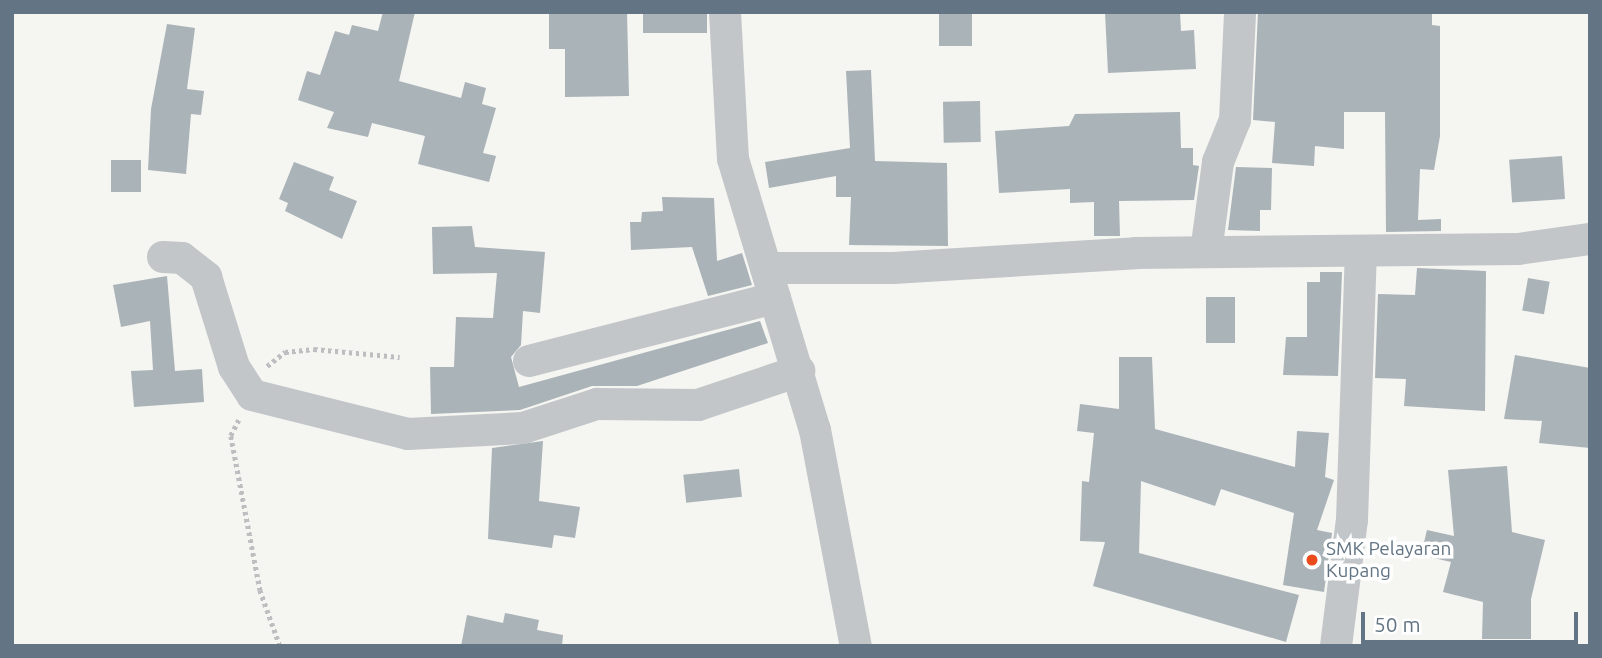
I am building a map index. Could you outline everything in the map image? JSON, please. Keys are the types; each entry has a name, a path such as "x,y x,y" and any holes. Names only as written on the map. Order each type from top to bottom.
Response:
{"street":[{"path":"725,12 733,159 799,372 826,477 856,646"},
{"path":"1206,252 1218,162 1235,120 1240,12"},
{"path":"529,361 770,283 1206,252 1361,253 1518,248 1590,239"},
{"path":"1336,646 1352,520 1361,253"},
{"path":"163,257 182,258 206,277 234,367 252,395 408,434 503,431 597,404 698,405 799,372"}],"path":[{"path":"280,646 260,590 231,436 262,370 285,352 400,357"}],"building":[{"path":"383,12 415,12 399,81 461,98 465,82 486,88 482,104 496,108 483,153 496,156 489,182 418,164 425,136 372,123 368,137 327,128 334,112 298,100 307,71 320,75 335,31 349,35 352,25 378,31"},
{"path":"549,12 627,12 629,96 565,97 565,49 549,49"},
{"path":"643,12 707,12 707,33 643,33"},
{"path":"939,12 972,12 972,46 939,46"},
{"path":"1105,12 1180,12 1181,31 1194,30 1196,69 1108,73"},
{"path":"1258,12 1432,12 1432,25 1440,26 1440,136 1434,170 1420,169 1418,220 1441,219 1441,231 1386,232 1385,112 1344,112 1344,149 1315,146 1314,166 1272,163 1275,122 1253,120"},
{"path":"167,24 195,28 187,89 204,91 201,115 191,114 186,174 148,170 151,109"},
{"path":"871,70 875,161 947,163 948,246 849,245 851,197 836,197 836,176 769,188 765,162 850,148 846,71"},
{"path":"980,101 981,142 944,143 943,102"},
{"path":"1180,112 1181,148 1193,148 1193,165 1199,166 1194,200 1119,201 1120,236 1094,236 1094,202 1070,203 1070,189 999,193 995,131 1069,126 1075,114"},
{"path":"1562,156 1565,199 1512,203 1509,160"},
{"path":"111,160 141,160 141,192 111,192"},
{"path":"294,162 334,177 329,190 357,201 342,239 285,211 288,203 279,199"},
{"path":"1236,167 1272,168 1271,210 1260,210 1260,231 1228,230"},
{"path":"662,197 714,198 717,261 742,253 752,285 708,296 692,247 631,250 630,222 641,222 642,212 663,211"},
{"path":"472,226 475,247 545,252 540,313 523,311 521,345 511,357 519,387 760,321 768,343 637,386 592,386 520,410 431,414 430,367 454,367 456,317 493,318 497,273 433,274 432,227"},
{"path":"1417,268 1486,271 1485,411 1404,406 1406,379 1375,378 1378,294 1415,295"},
{"path":"1320,272 1342,272 1338,376 1283,375 1286,337 1307,337 1307,282 1320,282"},
{"path":"167,276 175,371 202,369 204,402 134,407 131,371 153,370 150,321 121,327 113,285"},
{"path":"1528,278 1550,282 1544,314 1522,310"},
{"path":"1206,297 1235,297 1235,343 1206,343"},
{"path":"1515,355 1590,368 1590,448 1539,443 1542,421 1504,419"},
{"path":"1119,357 1152,357 1155,429 1295,467 1297,431 1329,433 1325,477 1334,480 1317,530 1332,533 1324,592 1283,585 1294,513 1221,489 1215,506 1141,481 1139,553 1299,595 1286,642 1093,586 1105,542 1080,541 1082,481 1089,482 1094,433 1077,431 1080,404 1119,409"},
{"path":"543,441 539,501 580,507 575,538 554,535 552,548 488,539 492,448"},
{"path":"1507,466 1512,532 1545,540 1531,599 1531,639 1482,639 1483,602 1443,592 1451,562 1421,555 1427,530 1454,536 1448,470"},
{"path":"739,469 742,497 686,503 683,475"},
{"path":"505,613 539,620 537,630 563,635 562,646 461,646 467,615 503,623"}],"place":[{"name":"SMK Pelayaran Kupang","path":"1312,560"}]}
